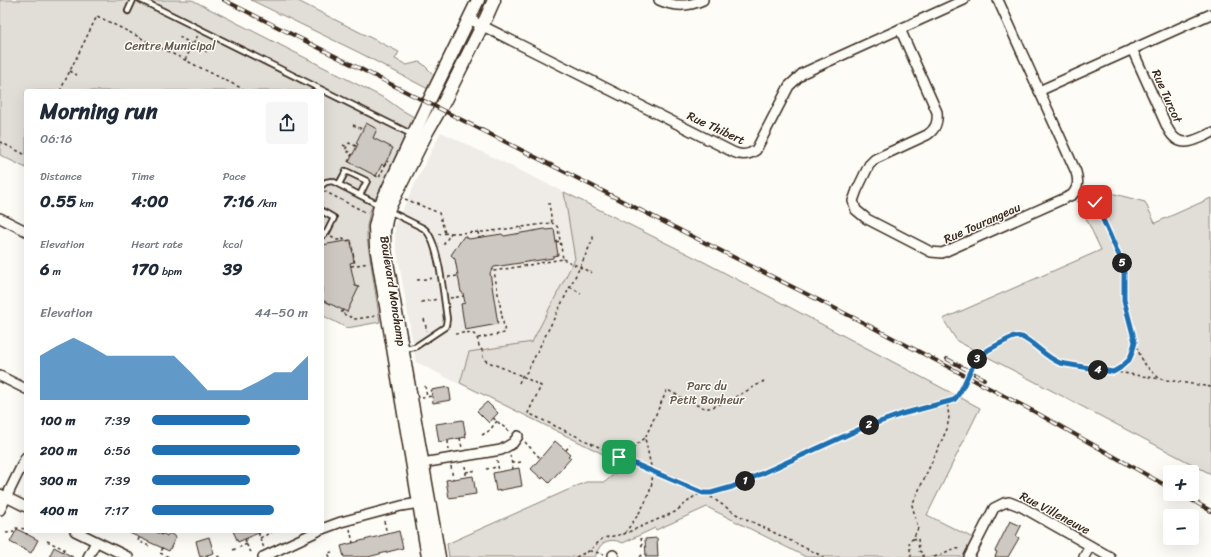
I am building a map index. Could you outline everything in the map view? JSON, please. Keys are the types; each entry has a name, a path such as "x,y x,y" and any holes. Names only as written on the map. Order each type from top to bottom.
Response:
{"street":[{"name":"Boulevard Monchamp","path":"417,464 402,350 384,245 384,208 413,135 478,0"},
{"name":"Boulevard Monchamp","path":"439,557 424,502 375,239 375,221 384,208 494,0"},
{"path":"659,0 668,4 680,6 703,0"},
{"name":"Rue Thibert","path":"469,19 726,149 742,155 752,153 756,150 786,91 797,77 808,70 964,0"},
{"name":"Rue Tourangeau","path":"900,29 934,105 938,116 937,125 928,135 872,162 854,196 854,206 862,217 931,252 942,254 1072,195 1078,185 1076,172 998,0"},
{"path":"1039,91 1211,14"},
{"name":"Rue Turcot","path":"1132,49 1168,128 1174,137 1177,140 1185,142 1194,141 1211,133"},
{"path":"0,218 24,230"},
{"path":"0,376 24,388"},
{"path":"417,464 496,451 509,447 517,437"},
{"path":"0,510 3,495 24,460"},
{"path":"3,495 24,506"},
{"name":"Boulevard Monchamp","path":"424,502 428,557"},
{"path":"324,528 341,522 424,502"},
{"name":"Rue Villeneuve","path":"967,553 994,508 1009,502 1022,507 1110,557"},
{"path":"79,533 117,555 128,557"},
{"path":"263,553 313,533"},
{"path":"88,557 96,542"},
{"path":"1084,557 1090,546"}],"lane":[{"path":"128,11 134,0"},
{"path":"142,0 321,89"},
{"path":"324,91 413,135"},
{"path":"339,184 346,171 367,181 360,195"},
{"path":"324,184 330,181 339,184 428,231 435,246 447,323 444,327 415,347 402,350"},
{"path":"324,213 334,218 327,232 324,234"}],"path":[{"path":"61,89 97,16 243,89"},
{"path":"185,60 200,32"},
{"path":"179,37 207,52"},
{"path":"70,71 77,75"},
{"path":"353,125 362,129"},
{"path":"0,142 24,154"},
{"path":"348,162 352,154 345,150 349,143 356,146 357,144"},
{"path":"343,145 347,147"},
{"path":"375,175 379,178 387,161 394,164"},
{"path":"324,191 370,214"},
{"path":"1082,192 1091,197 1096,203 1122,262 1124,269 1124,300 1135,342 1145,364 1160,379"},
{"path":"405,199 439,213 445,233"},
{"path":"549,203 552,223"},
{"path":"438,234 478,232 552,223 558,228 563,259"},
{"path":"521,227 522,233"},
{"path":"478,232 479,238"},
{"path":"441,248 451,233"},
{"path":"519,383 522,376 527,372 580,267 593,239 593,234"},
{"path":"330,236 337,240 344,239 345,242 351,240 355,265"},
{"path":"556,242 560,241"},
{"path":"477,338 505,334 493,271 563,259 592,273"},
{"path":"351,266 371,262"},
{"path":"446,278 458,276"},
{"path":"418,280 436,277"},
{"path":"570,287 581,294"},
{"path":"449,298 464,296"},
{"path":"421,302 440,299"},
{"path":"343,310 342,313 355,319 380,315"},
{"path":"455,334 472,332 477,338 479,348 482,350 486,361 522,376 541,386 528,413 624,459 703,493 736,514 824,557"},
{"path":"576,557 589,551 604,538 624,534 674,512 694,496 732,487 860,429 902,414 954,400 978,359 991,349 1016,336 1024,338 1052,360 1060,363 1211,387"},
{"path":"1113,372 1129,360 1135,342"},
{"path":"624,459 645,438 667,390 699,405 710,408 752,389 764,381"},
{"path":"425,386 427,397"},
{"path":"420,398 432,396"},
{"path":"911,557 909,541 913,539 918,528 912,505 947,429 949,417 947,402"},
{"path":"494,418 540,458"},
{"path":"482,435 489,431 497,421"},
{"path":"624,534 647,497 651,485 652,471 645,438"},
{"path":"566,450 570,445"},
{"path":"509,447 512,469"},
{"path":"496,451 499,472"},
{"path":"464,457 466,477"},
{"path":"450,459 453,479"},
{"path":"512,463 522,462"},
{"path":"486,469 498,467"},
{"path":"466,472 477,470"},
{"path":"694,490 694,496"},
{"path":"383,518 387,534"},
{"path":"350,527 353,543"},
{"path":"6,533 14,532 16,528 24,529"},
{"path":"259,533 263,553"},
{"path":"260,538 270,533"},
{"path":"641,538 642,546 646,548"},
{"path":"913,539 918,538 919,551 923,553 922,557"},
{"path":"136,544 139,539 149,546"},
{"path":"246,539 246,544 252,554"},
{"path":"46,541 64,549 63,552"},
{"path":"233,550 246,544"},
{"path":"162,548 160,553 169,557"},
{"path":"934,557 948,550 958,548 967,553"},
{"path":"589,551 597,554"},
{"path":"330,557 327,553 332,552"},
{"path":"217,557 222,555"},
{"path":"640,557 642,555 646,555"}],"shaded area":[{"path":"441,132 564,192 575,259 532,342 469,352 459,384 416,362 395,239 395,224"}],"green space":[{"name":"Centre Municipal","path":"0,0 192,0 386,99 414,117 370,211 367,226 367,238 380,322 347,328 324,316 324,89 24,89 24,167 0,155"},
{"path":"251,0 296,0 399,52 395,59 407,65 419,62 423,64 434,75 428,89 360,53"},
{"path":"1084,186 1145,202 1155,223 1211,198 1211,474 1199,468 1199,465 1194,465 957,341 943,319 1101,250 1079,203 1076,200"},
{"name":"Parc du Petit Bonheur","path":"564,192 706,263 980,408 927,515 973,538 964,557 806,557 707,507 623,543 613,540 607,541 598,549 595,557 449,557 447,544 586,482 605,482 621,468 611,458 460,383 469,352 532,342 575,259"}],"building":[{"path":"366,123 377,129 373,138 393,148 384,166 382,164 376,176 349,162"},
{"path":"545,229 554,229 558,255 553,256 553,258 494,267 490,273 498,324 465,330 461,304 465,303 463,293 461,292 455,259 451,255 464,236 469,239 502,234 504,236"},
{"path":"351,240 354,262 350,263 355,286 359,287 347,312 324,301 324,245"},
{"path":"449,387 451,400 433,403 431,390"},
{"path":"487,402 498,413 489,423 477,411"},
{"path":"463,420 466,437 439,442 436,424"},
{"path":"555,441 570,454 568,456 571,458 549,483 531,469"},
{"path":"519,468 522,486 496,491 493,473"},
{"path":"473,476 476,494 449,498 446,480"},
{"path":"1010,521 1021,526 1016,536 1019,538 1008,557 995,557 997,552 995,551"},
{"path":"17,529 38,540 31,553 10,542"},
{"path":"399,531 403,548 368,557 344,557 341,546"},
{"path":"129,533 158,533 162,535 162,533 167,536 169,533 176,537 169,551"},
{"path":"234,533 258,533 238,542"},
{"path":"209,537 214,553 200,557 196,541"},
{"path":"657,538 658,557 646,557 645,539"},
{"path":"54,547 73,557 49,557"}],"railway":[{"path":"224,0 864,323 1035,412 1163,484"},
{"path":"947,359 984,379"},
{"path":"1193,501 1211,511"}],"route":[{"path":"619,457 703,493 711,493 732,487 860,429 902,414 954,400 978,359 986,352 1004,341 1016,336 1024,338 1052,360 1060,363 1113,372 1129,360 1135,342 1124,300 1124,269 1095,202"}]}
